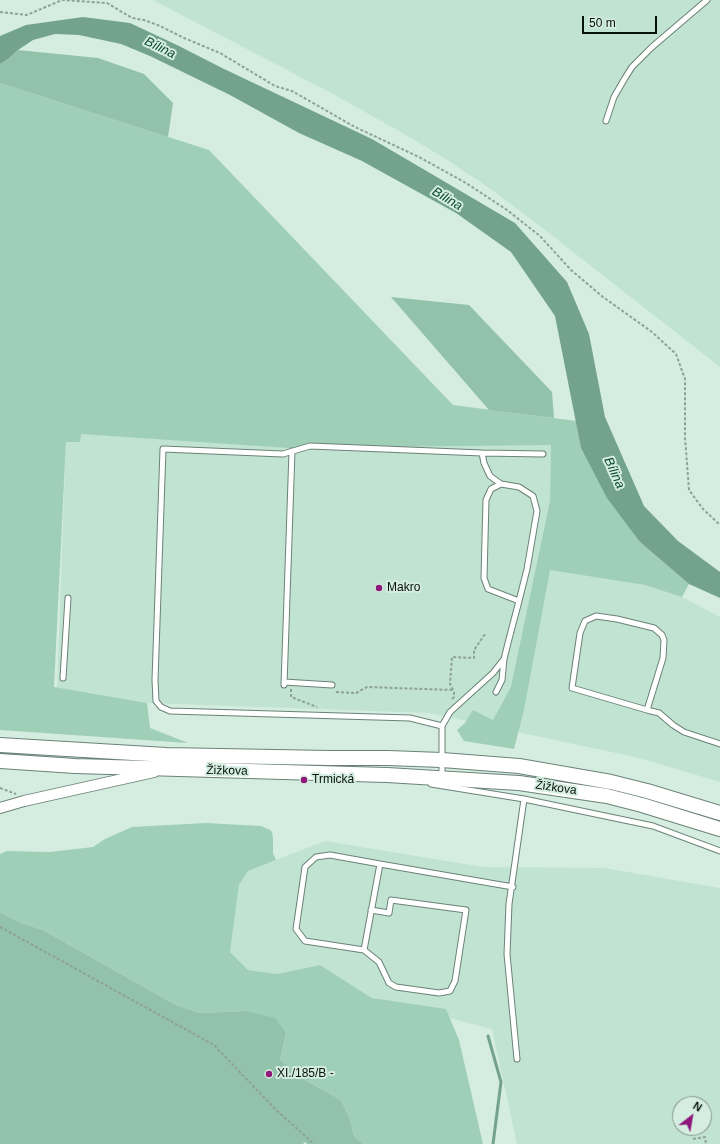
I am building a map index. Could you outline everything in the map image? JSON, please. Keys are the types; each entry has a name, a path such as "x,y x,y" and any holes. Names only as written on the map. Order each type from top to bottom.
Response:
{"main road":[{"name":"Žižkova","path":"0,745 166,755 388,758 442,760 519,766 590,778 647,791 720,814"},
{"name":"Žižkova","path":"0,761 75,766 387,775 519,783 607,796 720,829"}],"street":[{"name":"Žižkova","path":"0,808 24,801 163,769"}],"lane":[{"path":"606,121 614,97 632,67 652,47 707,0"},
{"path":"442,726 410,718 170,711 160,707 156,701 155,680 163,449 283,454 310,446 543,454"},
{"path":"292,451 284,683 332,685"},
{"path":"482,453 490,476 501,484 519,486 533,496 537,511 527,569 504,659 502,680 496,692"},
{"path":"501,484 491,489 486,500 484,578 488,589 519,600"},
{"path":"63,678 68,598"},
{"path":"647,710 663,658 664,640 662,635 654,628 617,619 596,616 585,621 580,633 572,688 647,710 659,713 684,732 720,744"},
{"path":"442,778 442,726 450,712 493,672 504,659"},
{"name":"Žižkova","path":"387,775 460,790 524,799 653,826 720,851"},
{"name":"Žižkova","path":"517,1059 506,954 509,904 513,887 516,850 524,799"},
{"path":"371,910 389,913 391,900 466,910 455,981 450,991 439,993 396,987 389,983 380,962 364,950 305,942 296,929 306,867 316,857 330,855 513,887"},
{"path":"364,950 380,864"}],"path":[{"path":"0,12 26,15 62,0 107,3 132,18 144,20 160,26 220,53 275,86 292,91 355,127 419,157 466,183 507,210 540,236 571,270 592,288 652,332 676,354 686,379 685,437 689,490 703,509 720,525"},
{"path":"449,702 454,697 450,684 452,657 474,658 474,650 485,634"},
{"path":"334,692 356,693 367,687 453,690"},
{"path":"291,689 291,698 320,708"},
{"path":"0,927 214,1045 275,1108 314,1144"},
{"path":"693,1139 705,1137 706,1144"}],"shaded area":[{"path":"153,0 720,0 720,367 545,230 495,192 449,161 331,93"},
{"path":"18,50 98,58 144,74 173,103 168,137 0,83 0,64"},
{"path":"0,83 209,150 453,405 576,421 581,448 640,542 689,584 682,597 645,585 550,570 524,710 514,749 464,741 457,730 465,723 473,710 493,720 511,687 550,500 551,445 288,448 81,434 80,442 66,442 54,687 147,703 150,728 188,743 0,730"},
{"path":"391,297 469,305 552,392 554,418 489,410"},
{"path":"80,434 551,445 550,500 536,566 645,585 682,597 720,617 720,782 639,758 429,713 147,703 57,689 66,441"},
{"path":"206,823 261,826 272,832 273,853 276,860 248,871 239,885 230,952 248,970 277,974 320,965 372,998 446,1009 459,1040 483,1144 363,1144 354,1136 350,1119 341,1100 305,1080 280,1060 286,1033 245,1011 199,1013 174,1004 43,930 19,922 0,912 0,854 7,851 50,852 93,847 105,839 132,827"},
{"path":"325,841 483,867 604,868 720,888 720,1144 517,1144 492,1029 372,998 320,965 277,974 248,970 230,952 239,885 248,871"},
{"path":"0,912 19,922 43,930 174,1004 199,1013 245,1011 275,1018 286,1033 280,1060 305,1080 341,1100 350,1119 354,1136 363,1144 307,1144 305,1142 303,1144 0,1144"}],"water":[{"name":"Bílina","path":"83,17 130,23 177,45 372,139 515,223 567,282 589,334 605,417 644,506 678,541 720,572 720,598 689,584 640,542 607,498 581,448 555,316 511,252 456,213 362,161 299,133 230,95 150,56 121,44 79,35 55,34 33,40 0,64 0,36 26,25"}],"waterway":[{"path":"488,1036 501,1082 493,1144"}],"place":[{"name":"Makro","path":"379,588"},
{"name":"Trmická","path":"304,780"},
{"name":"XI./185/B -","path":"269,1074"}]}
